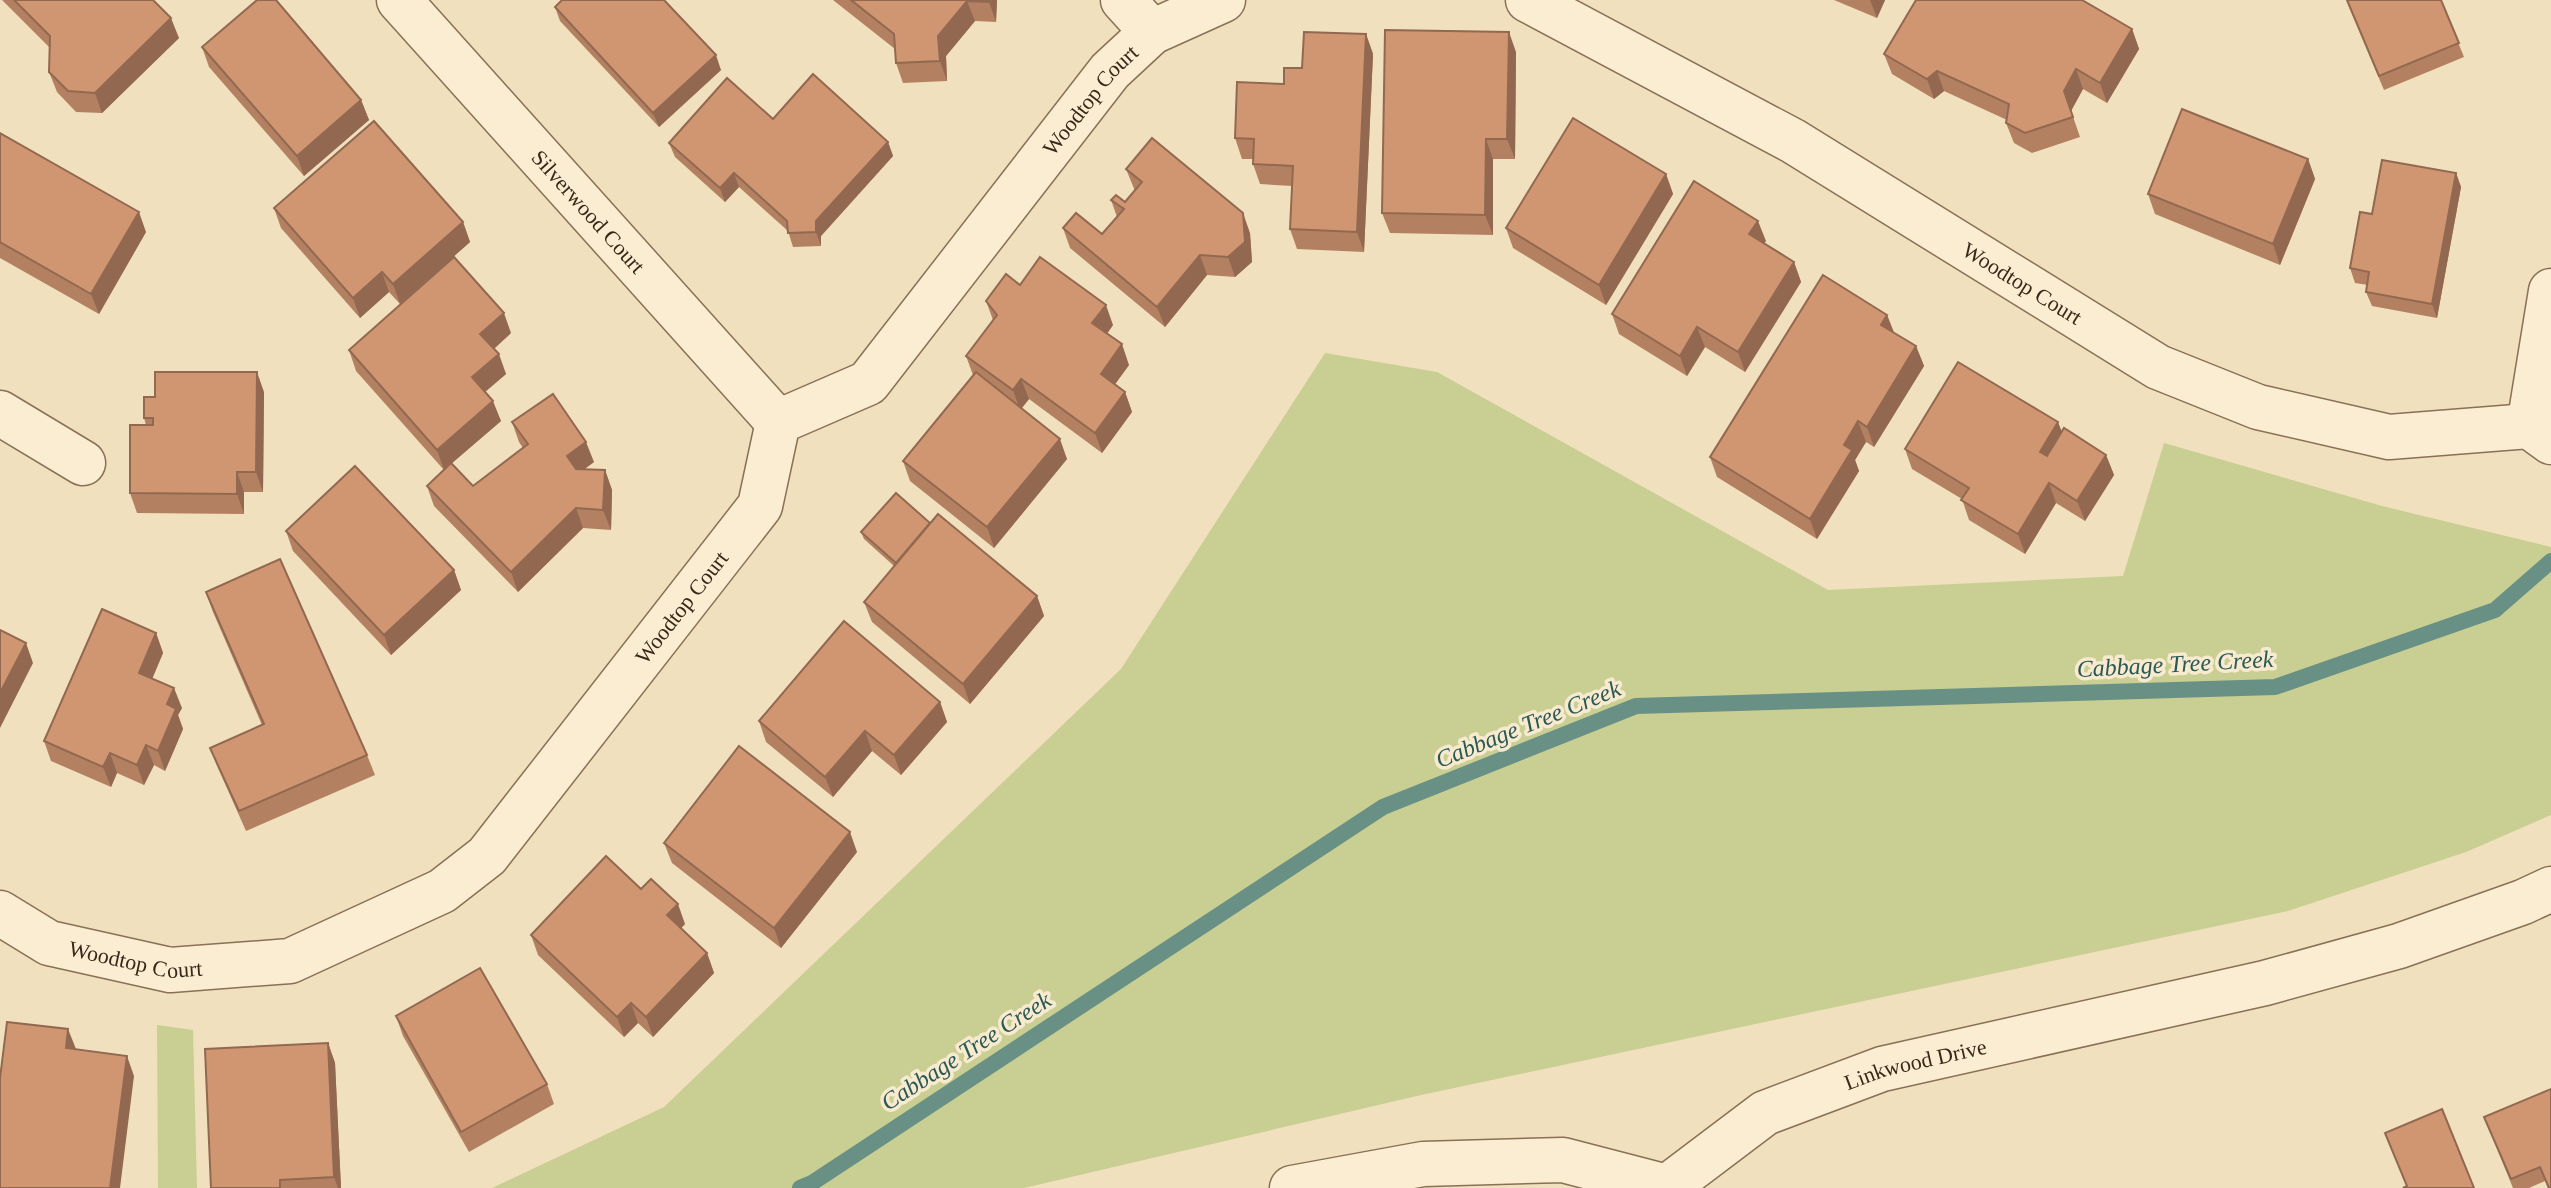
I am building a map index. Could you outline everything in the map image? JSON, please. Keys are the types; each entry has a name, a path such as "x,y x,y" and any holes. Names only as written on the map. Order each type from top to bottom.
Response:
{"street":[{"name":"Silverwood Court","path":"399,0 778,422"},
{"path":"1123,0 1152,32"},
{"name":"Woodtop Court","path":"0,913 49,943 170,970 290,961 442,891 487,856 760,506 778,422 868,383 1110,71 1152,32 1223,0"},
{"name":"Woodtop Court","path":"1528,0 1793,141 2158,367 2258,407 2389,437 2540,434"},
{"path":"2540,434 2551,291"},
{"path":"0,413 83,463"},
{"name":"Linkwood Drive","path":"1292,1188 1423,1164 1563,1160 1667,1187 1765,1113 1882,1069 2265,983 2399,946 2551,889"}],"green space":[{"path":"1325,353 1437,372 1828,590 2123,576 2164,443 2382,506 2551,547 2551,815 2466,852 2288,911 1421,1095 1024,1188 492,1188 664,1107 1121,669"},
{"path":"157,1025 193,1030 197,1188 158,1188"}],"building":[{"path":"14,0 153,0 171,18 95,93 68,91 49,72 50,36"},
{"path":"257,0 276,0 361,100 297,156 202,47"},
{"path":"562,0 664,0 716,55 653,113 555,7"},
{"path":"851,0 989,0 989,2 967,1 938,36 940,61 896,63 894,34"},
{"path":"1916,0 2082,0 2132,29 2100,83 2076,69 2064,91 2073,117 2025,133 2006,123 2009,104 1937,71 1927,79 1884,54"},
{"path":"2347,0 2441,0 2459,43 2379,76"},
{"path":"1385,30 1509,32 1507,139 1486,139 1485,215 1382,213"},
{"path":"1304,32 1366,34 1357,232 1290,229 1293,166 1253,164 1254,139 1235,138 1237,82 1284,84 1284,68 1302,68"},
{"path":"813,74 888,142 816,221 816,232 788,233 787,221 734,173 720,188 669,143 727,78 773,119"},
{"path":"2182,109 2308,159 2273,244 2148,194"},
{"path":"1573,118 1666,174 1599,285 1506,228"},
{"path":"374,121 463,222 393,284 382,272 353,298 274,208"},
{"path":"0,133 139,212 91,294 0,242"},
{"path":"1152,138 1243,213 1245,242 1228,257 1200,255 1157,307 1063,228 1076,213 1102,234 1124,209 1111,200 1116,195 1125,202 1142,182 1126,169"},
{"path":"2382,160 2456,173 2432,304 2366,292 2369,272 2350,268 2360,212 2372,214"},
{"path":"1694,181 1758,221 1749,234 1794,262 1738,352 1697,327 1680,356 1612,314"},
{"path":"454,257 504,313 480,334 499,354 472,377 493,401 437,450 349,350"},
{"path":"1040,257 1106,305 1092,323 1122,344 1101,374 1125,392 1095,433 1021,379 1013,390 966,356 997,315 986,301 1006,274 1020,285"},
{"path":"1823,275 1887,315 1881,325 1916,346 1867,427 1858,421 1844,445 1852,450 1810,519 1710,457"},
{"path":"1958,362 2058,422 2040,452 2047,456 2064,428 2106,455 2077,501 2049,483 2018,534 1961,500 1969,488 1905,449"},
{"path":"155,372 257,372 256,472 237,472 237,494 130,493 130,425 153,425 153,418 144,418 144,397 155,397"},
{"path":"976,372 1060,439 987,527 903,461"},
{"path":"553,394 586,442 567,456 576,469 605,470 603,510 576,508 511,572 427,486 451,463 473,486 528,444 512,422"},
{"path":"355,466 454,570 384,635 286,531"},
{"path":"896,493 930,523 896,563 861,532"},
{"path":"938,514 1037,596 963,684 864,602"},
{"path":"280,559 367,755 239,811 210,748 264,724 206,592"},
{"path":"102,609 156,633 139,673 174,688 167,704 176,709 158,751 146,745 137,765 110,753 103,767 44,741"},
{"path":"844,621 940,702 894,755 865,731 825,777 759,721"},
{"path":"0,630 26,643 0,693"},
{"path":"739,746 850,832 774,928 664,843"},
{"path":"606,856 641,889 651,879 678,904 667,915 707,953 646,1017 631,1003 617,1017 531,935"},
{"path":"480,968 547,1084 461,1132 396,1016"},
{"path":"7,1022 68,1029 66,1048 127,1056 110,1188 0,1188 0,1078"},
{"path":"328,1043 334,1177 280,1180 280,1188 211,1188 205,1049"},
{"path":"2551,1089 2549,1188 2540,1167 2511,1179 2484,1117"},
{"path":"2442,1109 2474,1188 2403,1188 2407,1186 2385,1133"}],"waterway":[{"name":"Cabbage Tree Creek","path":"800,1188 1383,807 1636,706 2275,687 2495,610 2551,561"}]}
